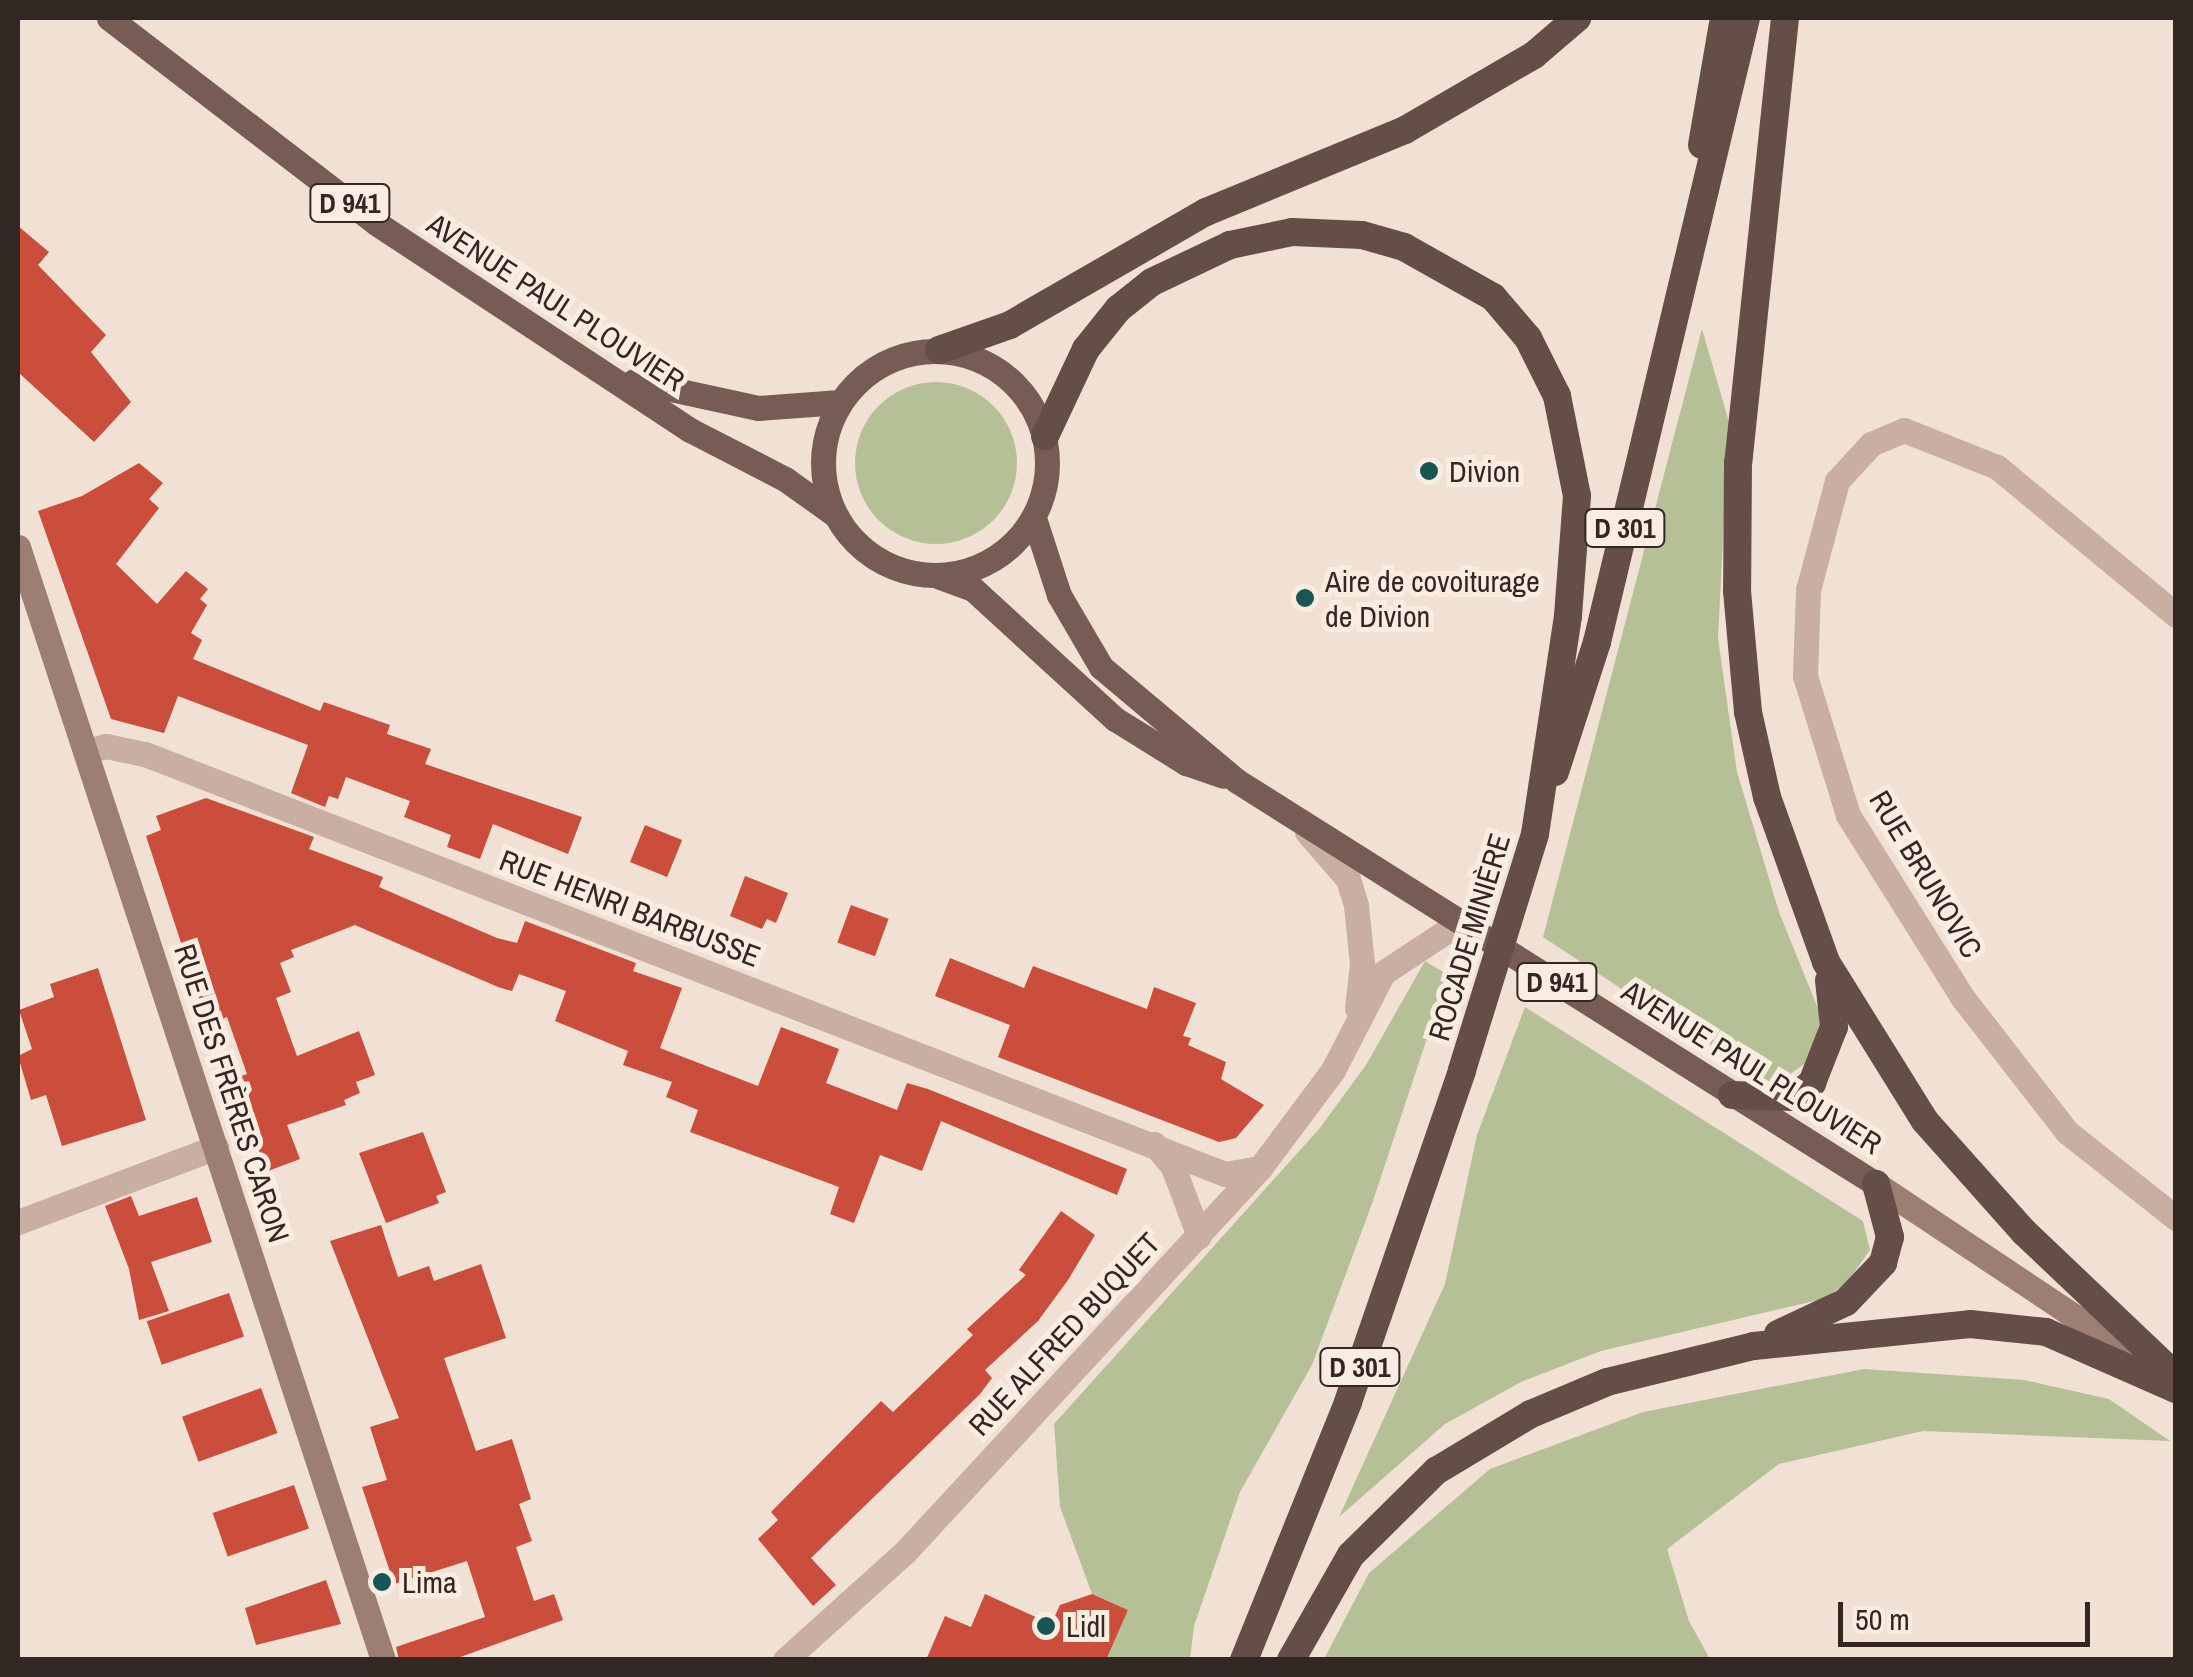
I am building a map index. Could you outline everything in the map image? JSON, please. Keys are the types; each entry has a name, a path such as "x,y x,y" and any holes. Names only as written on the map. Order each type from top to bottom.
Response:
{"highway":[{"path":"939,350 1010,325 1206,212 1405,130 1534,55 1577,18"},
{"name":"ROCADE MINIÈRE","path":"1694,216 1724,18"},
{"name":"ROCADE MINIÈRE","path":"1244,1660 1348,1402 1462,1070 1597,642 1694,216 1746,18"},
{"path":"1785,18 1738,462 1738,591 1748,712 1767,797 1826,962 1871,1043 1958,1164 2176,1376"},
{"path":"1044,436 1086,349 1118,309 1152,282 1230,244 1292,232 1362,236 1404,247 1493,297 1528,338 1558,396 1577,496 1568,616 1535,834"},
{"path":"1732,1095 1793,1097 1812,1083 1834,1027 1826,962"},
{"path":"1754,1346 1846,1302 1867,1285 1890,1237 1876,1184"},
{"path":"1291,1660 1351,1555 1436,1471 1530,1414 1607,1382 1754,1346 1970,1324 2046,1332 2176,1387"}],"main road":[{"name":"AVENUE PAUL PLOUVIER","path":"109,18 376,223 602,371 834,514"},
{"path":"939,350 968,356 1006,377 1034,409 1044,436 1048,464 1034,518 1010,548 976,569 938,576 877,560 834,514 823,477 825,438 840,402 883,363 939,350"},
{"name":"D 941","path":"602,371 700,400 758,408 840,402"},
{"name":"AVENUE PAUL PLOUVIER","path":"1034,518 1060,595 1101,667 1237,782 1876,1184 2176,1387"},
{"name":"RUE DES FRÈRES CARON","path":"18,547 382,1660"},
{"name":"AVENUE PAUL PLOUVIER","path":"938,576 973,589 1115,718 1186,763 1237,782"}],"street":[{"name":"RUE BRUNOVIC","path":"2176,615 1997,467 1904,430 1871,444 1837,481 1808,590 1804,676 1848,816 1962,997 2067,1132 2176,1218"},
{"name":"RUE HENRI BARBUSSE","path":"85,751 106,746 145,754 1150,1140 1225,1174 1260,1168"},
{"name":"RUE ALFRED BUQUET","path":"1286,812 1331,855 1352,892 1362,964 1356,1024"},
{"name":"RUE ALFRED BUQUET","path":"785,1660 906,1552 1260,1168 1304,1114 1383,972 1468,924"},
{"path":"1150,1140 1172,1167 1199,1236"},
{"path":"18,1222 216,1147"}],"green space":[{"path":"1702,329 1729,422 1718,638 1737,772 1779,912 1821,1016 1811,1059 1778,1083 1764,1083 1543,937"},
{"path":"936,382 967,388 993,406 1011,432 1017,463 1011,494 993,520 967,538 936,544 905,538 879,520 861,494 855,463 861,432 879,406 905,388"},
{"path":"1425,961 1448,975 1373,1201 1312,1365 1240,1492 1194,1626 1190,1659 1106,1659 1128,1610 1092,1594 1060,1507 1054,1424 1319,1129 1366,1065"},
{"path":"1525,1007 1863,1221 1870,1250 1846,1284 1823,1299 1601,1351 1521,1382 1445,1424 1339,1517 1445,1284 1477,1135"},
{"path":"1864,1369 2024,1380 2109,1399 2170,1441 1923,1431 1779,1464 1667,1549 1689,1621 1710,1659 1324,1659 1369,1573 1490,1469 1643,1412"}],"building":[{"path":"18,226 49,252 38,265 106,335 91,352 131,402 94,442 18,372"},
{"path":"139,463 163,483 149,499 159,508 116,564 157,604 186,571 208,589 200,599 207,605 191,633 202,640 193,659 320,711 324,702 390,725 387,734 431,749 425,764 582,817 568,854 493,824 480,859 447,847 451,835 404,817 410,801 346,777 338,799 329,796 325,807 291,793 308,745 178,696 164,733 111,719 38,511 82,496"},
{"path":"206,798 314,837 309,849 383,877 379,887 497,938 517,943 525,921 636,963 633,971 682,988 660,1048 758,1086 781,1027 839,1049 826,1083 897,1110 907,1083 928,1089 1127,1169 1117,1195 941,1121 922,1171 880,1155 854,1223 830,1214 839,1187 690,1132 698,1110 666,1097 672,1082 623,1065 628,1051 555,1021 566,991 519,974 512,991 498,987 355,925 291,950 294,957 280,963 291,992 276,998 297,1056 359,1031 375,1075 356,1082 360,1093 344,1100 346,1105 287,1125 300,1159 268,1171 228,1081 247,1074 227,1017 208,1025 146,836 161,830 156,816"},
{"path":"645,825 682,840 667,877 630,862"},
{"path":"745,876 788,893 776,923 767,919 762,929 730,916"},
{"path":"851,905 889,919 875,956 837,943"},
{"path":"950,958 1024,988 1033,966 1147,1009 1154,987 1196,1003 1183,1036 1191,1038 1188,1045 1226,1062 1221,1079 1264,1105 1236,1138 1219,1142 998,1057 1010,1025 935,996"},
{"path":"98,968 146,1120 62,1146 46,1095 31,1100 18,1056 32,1049 19,1010 54,997 50,984"},
{"path":"423,1132 446,1192 436,1196 439,1203 386,1223 359,1153"},
{"path":"131,1196 139,1216 197,1197 212,1242 151,1262 169,1311 139,1320 129,1269 105,1206"},
{"path":"1061,1211 1095,1235 1068,1280 1038,1321 985,1370 992,1378 980,1394 811,1558 836,1585 813,1606 758,1539 778,1520 771,1512 881,1401 893,1412 973,1335 967,1329 1026,1275 1019,1270"},
{"path":"381,1225 398,1277 429,1266 434,1281 481,1264 506,1338 444,1358 476,1451 512,1439 531,1499 519,1504 532,1541 516,1547 534,1601 554,1594 563,1620 452,1660 399,1660 396,1647 485,1617 467,1561 394,1584 362,1487 387,1480 370,1427 399,1418 330,1241"},
{"path":"229,1293 244,1336 162,1365 147,1321"},
{"path":"261,1388 277,1433 198,1462 182,1417"},
{"path":"294,1485 309,1528 228,1556 213,1513"},
{"path":"326,1580 341,1624 256,1645 245,1608"},
{"name":"Lidl","path":"985,1594 1051,1624 1060,1605 1092,1594 1128,1610 1106,1660 926,1660 945,1616 971,1627"}],"place":[{"name":"Divion","path":"1429,471"},
{"name":"Aire de covoiturage de Divion","path":"1305,598"},
{"name":"Lima","path":"382,1582"},
{"name":"Lidl","path":"1046,1626"}]}
